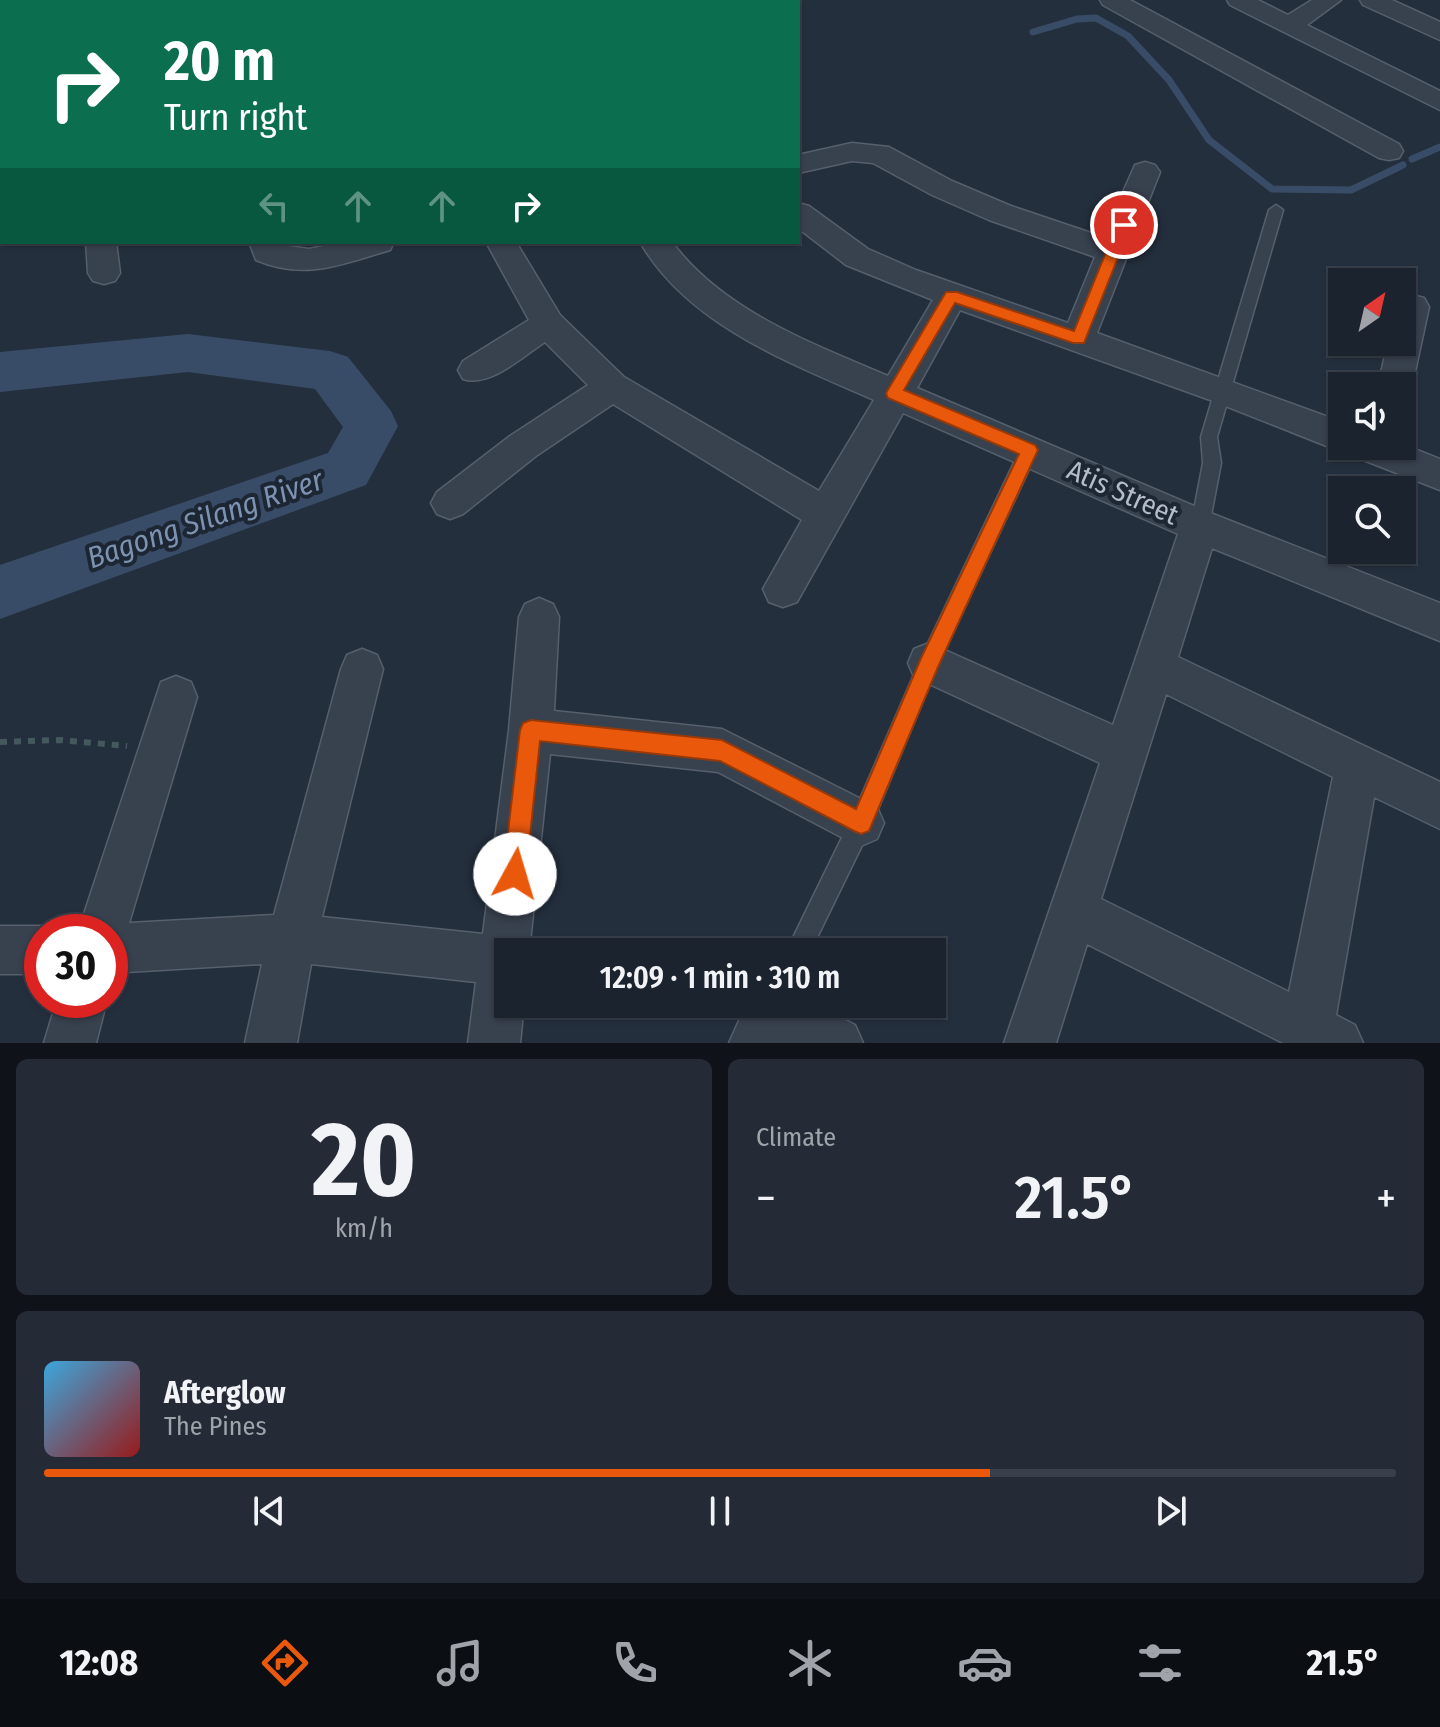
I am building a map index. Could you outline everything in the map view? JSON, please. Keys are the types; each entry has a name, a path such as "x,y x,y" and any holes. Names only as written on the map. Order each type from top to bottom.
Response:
{"street":[{"path":"1112,0 1389,151"},
{"path":"1139,15 1165,0"},
{"path":"1239,0 1440,102"},
{"path":"1288,26 1329,0"},
{"path":"1372,0 1440,32"},
{"path":"800,164 852,152 879,154 942,188 1000,213 1113,252"},
{"path":"1078,339 1145,172"},
{"path":"800,214 857,257 952,296 1225,391 1328,431"},
{"path":"101,244 104,273"},
{"path":"265,244 267,252 277,258 299,262 371,244"},
{"path":"502,244 548,324 612,387 825,514"},
{"name":"Atis Street","path":"656,244 664,256 706,294 805,355 1200,526 1440,622"},
{"path":"783,589 952,296"},
{"path":"475,370 548,324"},
{"path":"450,503 523,446 612,387"},
{"path":"1404,460 1440,475"},
{"path":"1030,1043 1200,526"},
{"path":"508,938 531,730 539,617"},
{"path":"929,663 1124,752"},
{"path":"1155,667 1440,806"},
{"path":"271,1043 292,938 362,669"},
{"path":"108,914 176,697"},
{"path":"531,730 722,751 861,823"},
{"path":"1073,911 1322,1035 1357,766"},
{"path":"128,948 292,938 494,960"},
{"path":"0,950 24,950"},
{"path":"70,1043 77,1018"},
{"path":"494,1043 498,1018"},
{"path":"774,1018 837,1043"}],"lane":[{"path":"1200,526 1212,463 1209,437 1276,210"},
{"path":"805,938 861,823 929,663 1029,450"}],"path":[{"path":"0,742 60,740 159,749"}],"waterway":[{"path":"1033,32 1077,19 1096,18 1128,36 1169,80 1209,140 1272,189 1351,190 1403,165"},
{"path":"1412,159 1440,147"},
{"name":"Bagong Silang River","path":"0,372 188,353 330,371 372,426 347,469 0,592"}],"route":[{"path":"515,874 531,730 722,751 861,823 929,663 1029,450 894,393 952,296 1078,339 1124,225"}]}
